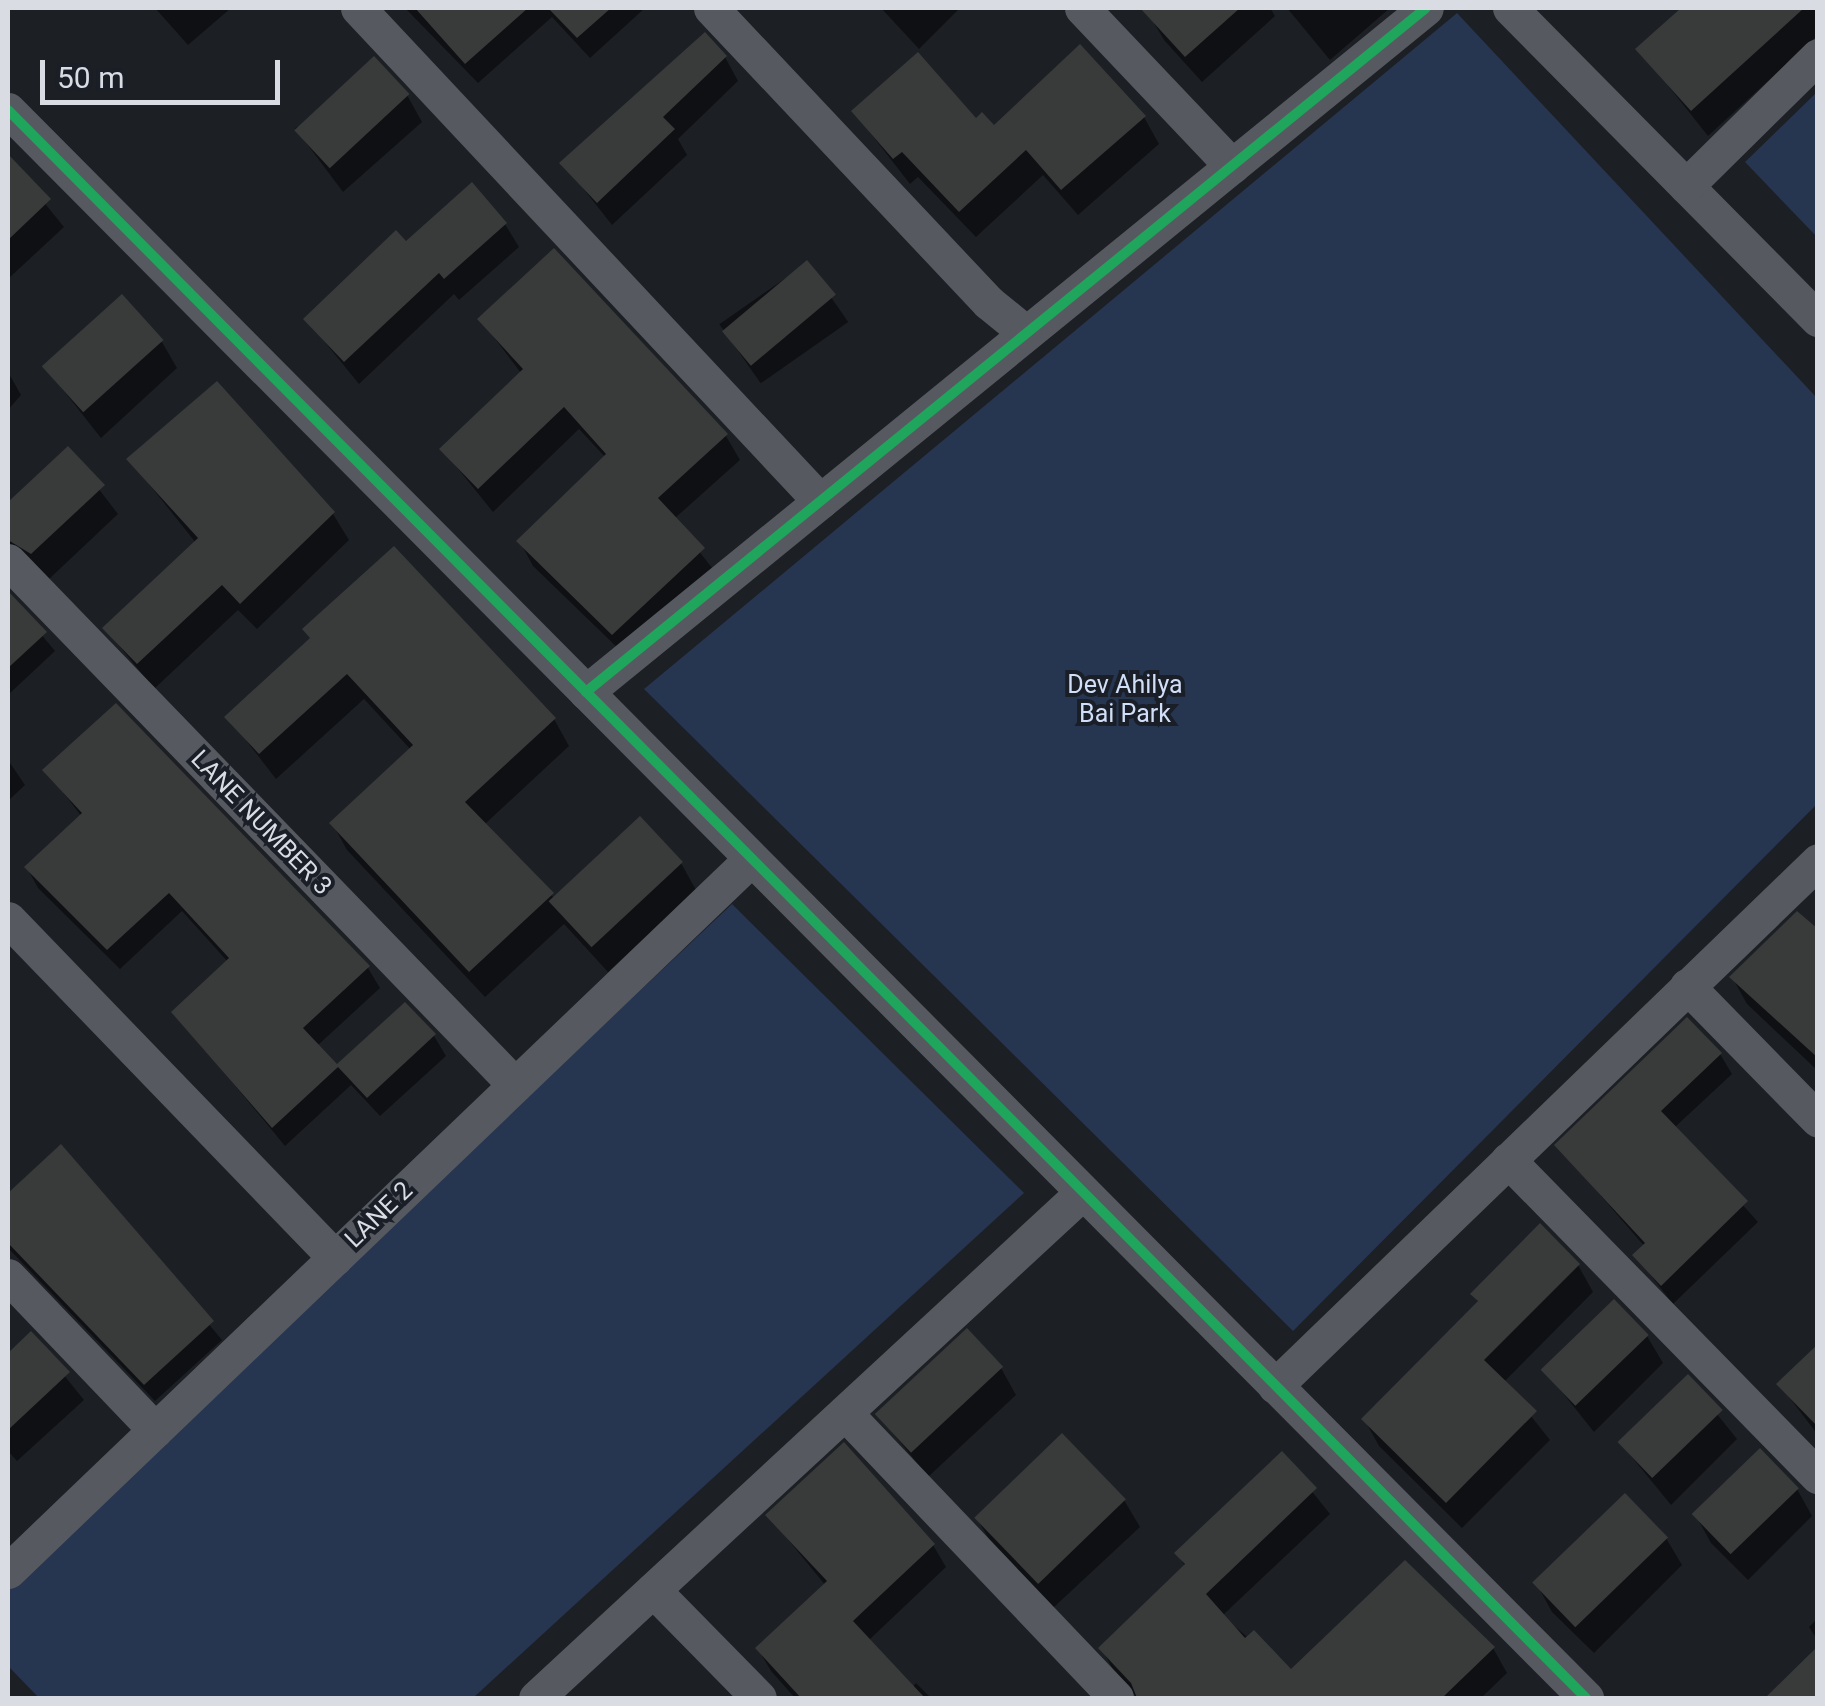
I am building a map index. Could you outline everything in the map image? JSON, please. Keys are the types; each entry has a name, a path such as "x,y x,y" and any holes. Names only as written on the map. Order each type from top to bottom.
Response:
{"street":[{"path":"358,8 820,501"},
{"path":"711,8 988,302 1026,333"},
{"path":"1082,8 1232,166"},
{"path":"586,692 1426,8"},
{"path":"1510,8 1818,319"},
{"path":"1686,186 1818,56"},
{"path":"8,110 1586,1698"},
{"name":"LANE NUMBER 3","path":"8,561 515,1085"},
{"name":"LANE 2","path":"8,1571 751,858"},
{"path":"1275,1386 1818,861"},
{"path":"8,918 335,1258"},
{"path":"1687,986 1818,1120"},
{"path":"1508,1160 1818,1478"},
{"path":"536,1698 1083,1192"},
{"path":"8,1276 155,1430"},
{"path":"845,1412 1116,1698"},
{"path":"654,1590 760,1698"}],"green space":[{"name":"Dev Ahilya Bai Park","path":"1457,13 1817,398 1817,804 1293,1331 644,689"},
{"path":"1817,92 1817,237 1745,162"},
{"path":"732,904 1024,1193 473,1698 39,1698 8,1666 8,1586"}],"building":[{"path":"415,8 528,8 465,64"},
{"path":"548,8 611,8 577,38"},
{"path":"1140,8 1240,8 1185,57"},
{"path":"1681,8 1804,8 1691,111 1635,49"},
{"path":"705,32 727,56 663,117 675,129 597,203 559,163"},
{"path":"1080,44 1146,116 1061,190 1026,150 959,212 902,152 893,159 851,111 918,52 976,118 982,112 994,125"},
{"path":"374,56 409,94 330,168 294,130"},
{"path":"8,154 51,199 8,240"},
{"path":"472,182 507,223 444,279 439,273 344,362 303,319 396,230 406,241"},
{"path":"554,248 728,434 658,498 705,548 612,635 516,541 606,454 564,407 478,489 439,449 523,369 477,319"},
{"path":"807,260 836,294 751,366 722,331"},
{"path":"122,294 163,340 83,412 42,366"},
{"path":"217,381 335,512 240,604 222,585 137,664 102,628 198,538 126,459"},
{"path":"68,446 105,485 31,554 8,540 8,502"},
{"path":"394,546 556,718 465,802 554,893 469,972 329,823 413,745 347,674 259,754 224,717 310,638 302,629"},
{"path":"8,591 47,632 8,668"},
{"path":"116,703 370,966 303,1028 337,1064 405,1002 436,1034 367,1098 338,1067 272,1128 171,1012 229,958 169,893 107,950 24,867 82,813 42,770"},
{"path":"640,816 683,862 592,947 549,901"},
{"path":"1797,911 1818,929 1818,1058 1729,977"},
{"path":"1687,1017 1722,1053 1661,1111 1748,1201 1661,1286 1632,1255 1645,1243 1554,1145"},
{"path":"61,1144 214,1321 144,1385 8,1243 8,1193"},
{"path":"1540,1223 1580,1264 1484,1360 1537,1411 1446,1503 1361,1419 1478,1301 1470,1294"},
{"path":"1614,1299 1649,1335 1575,1406 1541,1370"},
{"path":"967,1328 1003,1367 911,1453 875,1414"},
{"path":"31,1331 70,1372 8,1430 8,1353"},
{"path":"1818,1344 1818,1427 1776,1384"},
{"path":"1688,1374 1723,1410 1652,1478 1618,1442"},
{"path":"1062,1433 1126,1499 1038,1584 974,1518"},
{"path":"844,1442 935,1544 853,1621 925,1698 801,1698 755,1648 827,1581 765,1515"},
{"path":"1760,1448 1799,1488 1731,1554 1692,1514"},
{"path":"1282,1451 1317,1488 1206,1594 1245,1638 1254,1630 1291,1669 1405,1560 1495,1647 1442,1698 1137,1698 1131,1683 1098,1648 1185,1564 1174,1553"},
{"path":"1625,1493 1668,1538 1575,1627 1532,1583"},
{"path":"1818,1646 1818,1698 1765,1698"}],"cycle path":[{"path":"586,692 1426,8"},
{"path":"8,110 1586,1698"}]}
